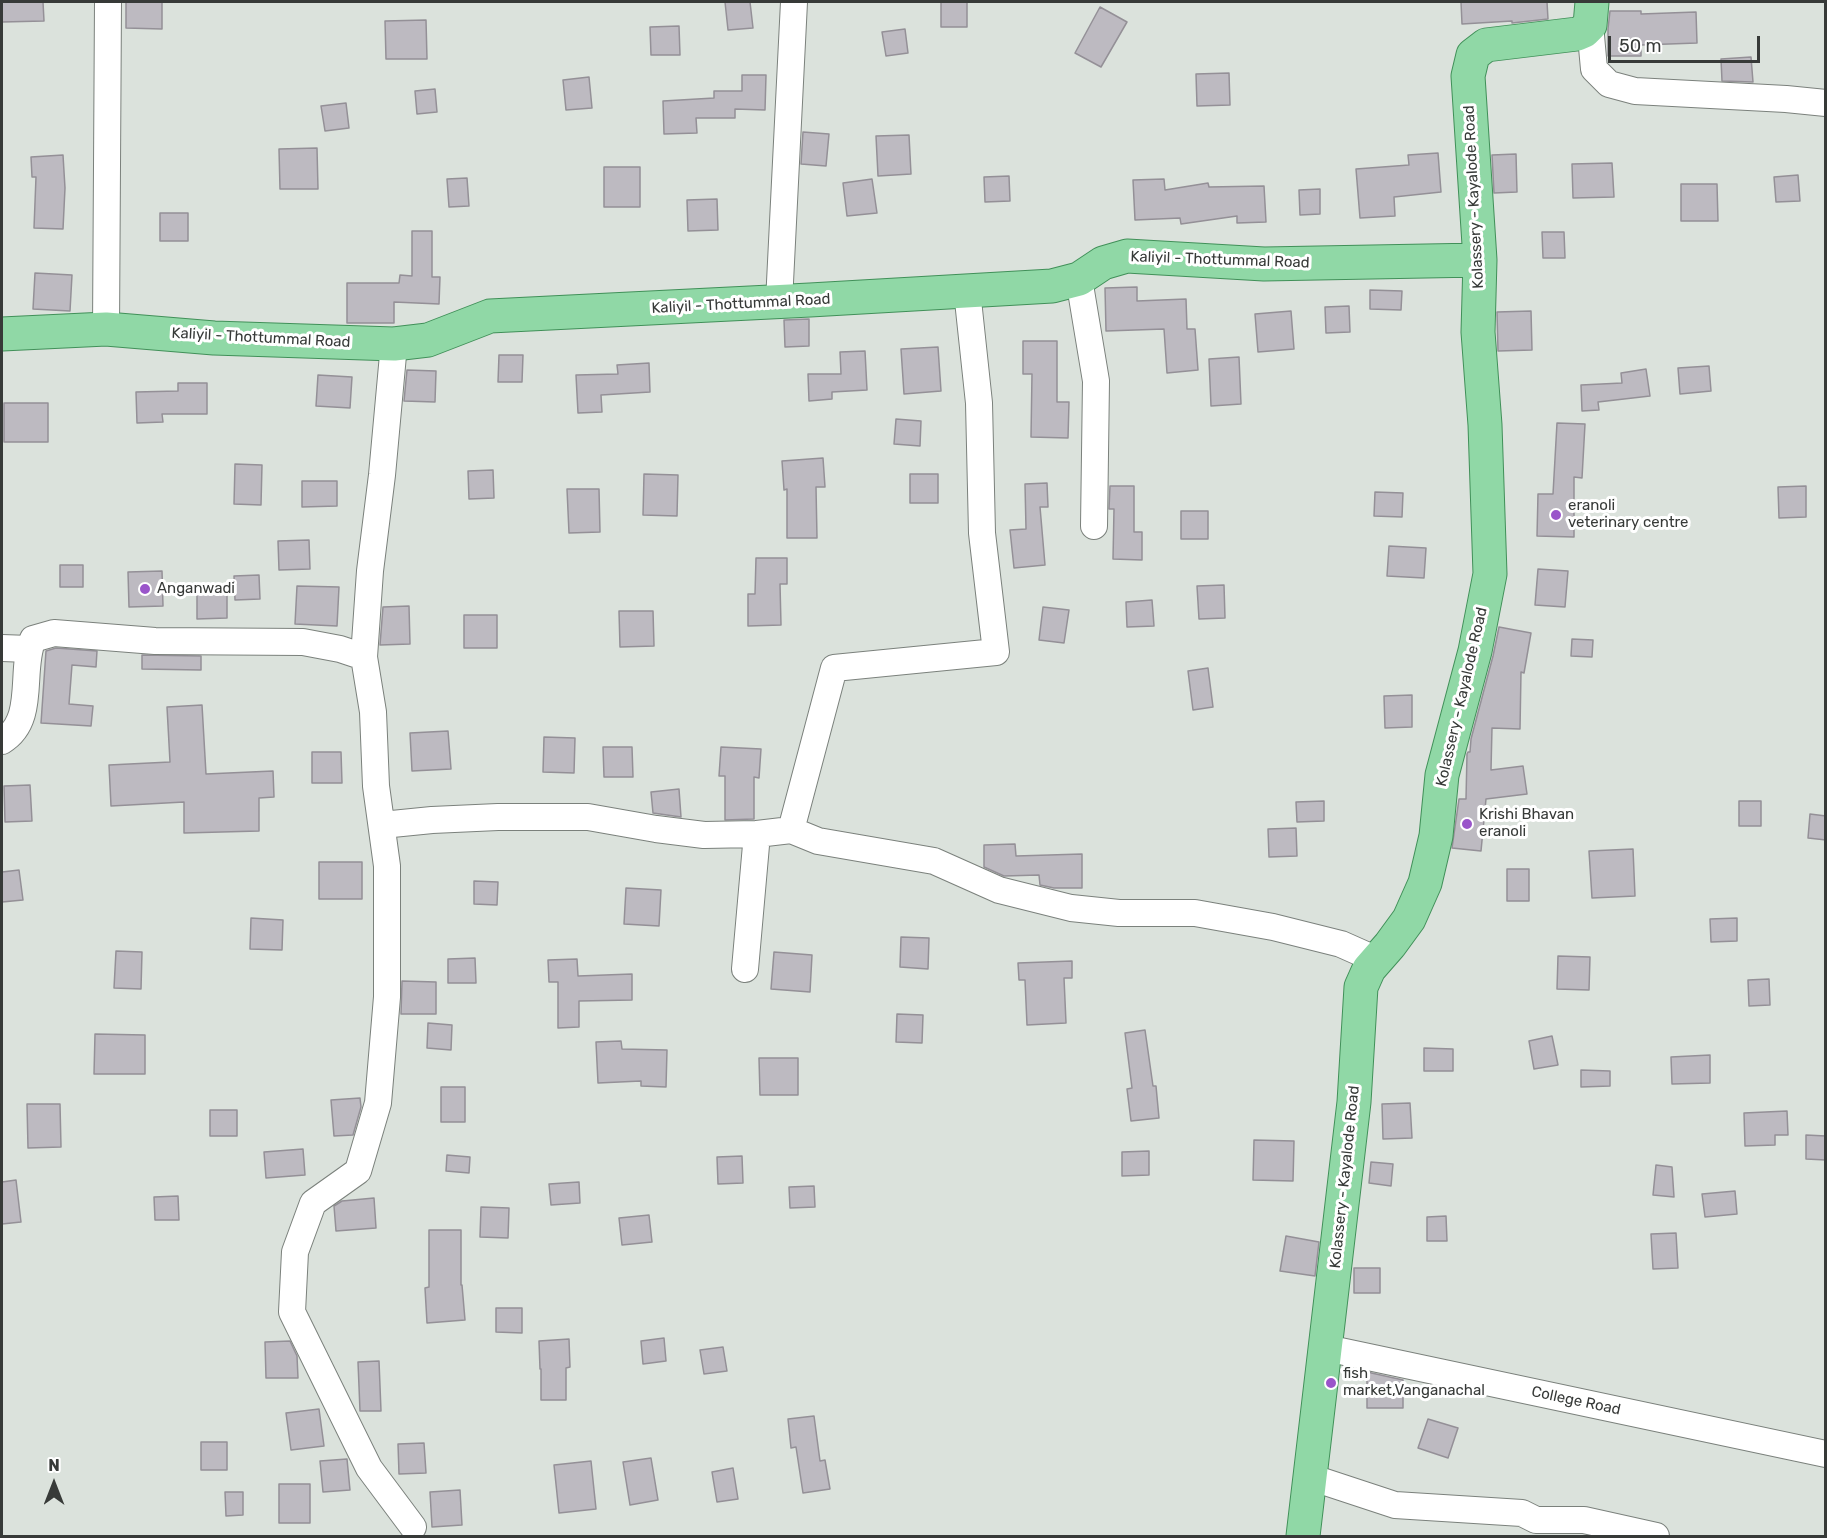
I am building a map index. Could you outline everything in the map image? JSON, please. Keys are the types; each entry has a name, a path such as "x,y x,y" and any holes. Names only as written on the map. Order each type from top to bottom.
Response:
{"main road":[{"name":"Kolassery - Kayalode Road","path":"1303,1536 1354,1102 1361,987 1369,969 1409,919 1425,883 1436,836 1442,775 1475,651 1490,574 1485,425 1478,332 1480,261 1468,76 1473,55 1486,45 1577,34 1584,31 1591,13"},
{"name":"Kaliyil - Thottummal Road","path":"2,334 106,329 214,338 394,344 428,340 490,316 1052,286 1079,279 1102,263 1126,256 1264,264 1480,261"}],"street":[{"path":"106,329 108,2"},
{"path":"778,302 794,2"},
{"path":"1591,13 1594,69 1608,84 1635,91 1826,103"},
{"path":"1079,279 1096,381 1094,526"},
{"path":"791,830 834,668 996,652 982,533 979,403 967,291"},
{"path":"394,344 370,571 364,657 373,712 376,786 387,866 387,997 378,1103 358,1171 313,1203 295,1252 292,1312 369,1468 413,1527"},
{"path":"2,741 11,736 22,714 27,685 29,649 33,639 54,633 155,641 303,642 340,649 364,657"},
{"path":"2,648 29,649"},
{"path":"382,825 498,817 588,817 704,835 758,834 791,830 818,842 934,861 999,890 1071,908 1119,913 1195,913 1285,930 1341,944 1377,960"},
{"path":"745,969 758,834"},
{"name":"College Road","path":"1326,1348 1826,1454"},
{"path":"1310,1477 1395,1505 1522,1513 1536,1520 1584,1520 1656,1536"}],"building":[{"path":"2,2 43,2 44,21 2,22"},
{"path":"126,2 162,2 162,29 126,28"},
{"path":"725,2 750,2 753,28 728,30"},
{"path":"941,2 967,2 967,27 941,27"},
{"path":"1461,2 1547,2 1548,19 1512,23 1512,21 1462,24"},
{"path":"1100,7 1127,22 1101,67 1075,53"},
{"path":"1610,11 1641,11 1641,14 1696,12 1697,43 1641,45 1641,56 1608,56"},
{"path":"426,20 427,59 386,59 385,21"},
{"path":"679,26 680,55 651,55 650,27"},
{"path":"905,29 908,53 886,56 882,32"},
{"path":"1751,57 1753,82 1722,81 1721,59"},
{"path":"1229,73 1230,105 1197,106 1196,74"},
{"path":"742,75 766,75 765,110 735,109 735,118 696,118 697,133 664,134 663,101 714,98 714,91 742,91"},
{"path":"589,77 592,108 566,110 563,80"},
{"path":"435,89 437,112 417,114 415,91"},
{"path":"346,103 349,128 325,131 321,106"},
{"path":"803,132 829,134 826,166 801,164"},
{"path":"909,135 911,174 878,176 876,136"},
{"path":"317,148 318,189 280,189 279,149"},
{"path":"1438,153 1441,192 1394,197 1395,216 1360,218 1356,169 1409,165 1408,155"},
{"path":"1516,154 1517,192 1494,193 1492,155"},
{"path":"63,155 65,188 63,229 34,228 36,177 32,177 31,157"},
{"path":"1612,163 1614,197 1573,198 1572,164"},
{"path":"604,167 640,167 640,207 604,207"},
{"path":"1798,175 1800,201 1776,202 1774,177"},
{"path":"1009,176 1010,201 985,202 984,177"},
{"path":"467,178 469,206 449,207 447,179"},
{"path":"872,179 877,213 847,216 843,183"},
{"path":"1164,179 1165,190 1208,183 1209,187 1264,186 1266,222 1237,223 1237,216 1181,224 1180,218 1135,220 1133,180"},
{"path":"1681,184 1717,184 1718,221 1681,221"},
{"path":"1320,189 1320,214 1300,215 1299,190"},
{"path":"717,199 718,230 688,231 687,200"},
{"path":"160,213 188,213 188,241 160,241"},
{"path":"412,231 432,231 432,277 440,277 439,304 394,302 394,323 347,323 347,283 399,283 400,275 412,276"},
{"path":"1542,232 1564,232 1565,258 1543,258"},
{"path":"35,273 72,275 70,311 33,309"},
{"path":"1137,287 1137,301 1186,299 1187,329 1195,329 1198,370 1167,373 1164,329 1106,331 1105,288"},
{"path":"1370,290 1402,291 1401,310 1370,309"},
{"path":"1349,306 1350,332 1326,333 1325,307"},
{"path":"1291,311 1294,349 1258,352 1255,314"},
{"path":"1531,311 1532,350 1498,351 1497,312"},
{"path":"809,319 809,346 785,347 784,320"},
{"path":"1023,341 1057,341 1057,402 1069,402 1068,438 1031,437 1032,374 1023,374"},
{"path":"938,347 941,391 904,394 901,349"},
{"path":"865,351 867,390 832,392 832,399 809,401 808,374 841,374 840,352"},
{"path":"499,355 523,355 522,382 498,382"},
{"path":"1239,357 1241,404 1211,406 1209,359"},
{"path":"649,363 650,392 601,395 602,412 578,413 576,375 618,374 617,365"},
{"path":"1709,366 1711,391 1680,394 1678,368"},
{"path":"1646,369 1650,396 1598,402 1599,410 1582,411 1581,385 1622,383 1621,373"},
{"path":"407,370 436,371 435,402 404,401"},
{"path":"318,375 352,377 350,408 316,406"},
{"path":"178,383 207,383 207,414 162,414 163,422 137,423 136,392 178,391"},
{"path":"4,403 48,403 48,442 4,442"},
{"path":"896,419 921,421 920,446 894,444"},
{"path":"1557,423 1585,424 1582,478 1574,477 1574,537 1537,536 1538,494 1553,494"},
{"path":"823,458 825,487 816,487 817,538 787,538 787,489 784,490 782,461"},
{"path":"235,464 262,465 261,505 234,504"},
{"path":"493,470 494,498 469,499 468,471"},
{"path":"644,474 678,475 677,516 643,515"},
{"path":"910,474 938,474 938,503 910,503"},
{"path":"302,481 337,481 337,506 302,507"},
{"path":"1047,483 1048,507 1040,507 1045,565 1014,568 1010,530 1026,529 1025,484"},
{"path":"1110,486 1134,486 1134,532 1142,532 1142,560 1113,559 1114,509 1109,509"},
{"path":"1806,486 1806,517 1779,518 1778,487"},
{"path":"567,489 599,489 600,532 569,533"},
{"path":"1375,492 1403,493 1402,517 1374,516"},
{"path":"1181,511 1208,511 1208,539 1181,539"},
{"path":"309,540 310,569 279,570 278,541"},
{"path":"1389,546 1426,548 1424,578 1387,576"},
{"path":"756,558 787,558 787,584 780,584 781,625 748,626 748,594 755,594"},
{"path":"60,565 83,565 83,587 60,587"},
{"path":"1538,569 1568,571 1565,607 1535,605"},
{"name":"Anganwadi","path":"162,571 163,606 129,607 128,572"},
{"path":"259,575 260,599 235,600 234,576"},
{"path":"1224,585 1225,618 1199,619 1197,586"},
{"path":"297,586 339,587 337,626 295,624"},
{"path":"227,591 227,618 197,619 197,592"},
{"path":"1152,600 1154,626 1127,627 1126,602"},
{"path":"409,606 410,644 380,645 383,607"},
{"path":"1043,607 1069,610 1064,643 1039,640"},
{"path":"619,611 653,611 654,646 620,647"},
{"path":"464,615 497,615 497,648 464,648"},
{"path":"1499,627 1531,633 1524,673 1521,672 1520,729 1492,728 1491,770 1523,766 1527,794 1486,799 1481,851 1452,848 1459,799 1466,799 1467,754 1470,752 1471,739"},
{"path":"1572,639 1593,640 1592,657 1571,656"},
{"path":"56,648 97,651 96,667 72,665 69,704 93,706 91,726 41,723 46,651"},
{"path":"142,655 201,656 201,670 142,669"},
{"path":"1208,668 1213,707 1193,710 1188,671"},
{"path":"1412,695 1412,727 1385,728 1384,696"},
{"path":"202,705 206,774 273,771 274,797 259,798 259,831 184,833 184,802 111,806 109,765 170,762 167,707"},
{"path":"448,731 451,769 412,771 410,733"},
{"path":"544,737 575,738 574,773 543,772"},
{"path":"603,747 632,747 633,777 604,777"},
{"path":"721,747 761,749 759,778 754,777 754,819 725,820 725,776 719,776"},
{"path":"312,752 341,752 342,783 312,783"},
{"path":"30,785 32,821 5,822 4,786"},
{"path":"679,789 681,817 653,813 651,792"},
{"path":"1324,801 1324,821 1297,822 1296,802"},
{"path":"1739,801 1761,801 1761,826 1739,826"},
{"path":"1810,814 1826,816 1826,840 1808,838"},
{"path":"1296,828 1297,856 1269,857 1268,829"},
{"path":"1015,844 1016,856 1082,854 1082,888 1054,888 1040,885 1039,875 1004,876 984,867 984,845"},
{"path":"1633,849 1635,896 1592,898 1589,851"},
{"path":"319,862 362,862 362,899 319,899"},
{"path":"1507,869 1529,869 1529,901 1507,901"},
{"path":"19,870 23,900 2,902 2,872"},
{"path":"474,881 498,882 497,905 474,904"},
{"path":"626,888 661,890 659,926 624,924"},
{"path":"251,918 283,920 282,950 250,949"},
{"path":"1737,918 1737,941 1711,942 1710,919"},
{"path":"901,937 929,938 928,969 900,967"},
{"path":"116,951 142,952 141,989 114,988"},
{"path":"774,952 812,955 810,992 771,989"},
{"path":"1558,956 1590,957 1589,990 1557,989"},
{"path":"475,958 476,983 448,983 448,959"},
{"path":"577,959 578,976 632,974 632,1000 579,1001 579,1027 558,1028 558,982 549,982 548,960"},
{"path":"1072,961 1072,978 1064,978 1066,1023 1027,1025 1025,980 1019,980 1018,963"},
{"path":"1769,979 1770,1005 1749,1006 1748,980"},
{"path":"402,981 436,982 436,1014 401,1014"},
{"path":"897,1014 923,1015 922,1043 896,1042"},
{"path":"428,1023 452,1025 451,1050 427,1048"},
{"path":"1145,1030 1153,1086 1156,1086 1159,1118 1131,1121 1127,1089 1132,1088 1125,1033"},
{"path":"95,1034 145,1035 145,1074 94,1074"},
{"path":"1552,1036 1558,1065 1534,1069 1529,1041"},
{"path":"621,1041 622,1049 667,1050 666,1087 641,1086 641,1081 598,1083 596,1042"},
{"path":"1424,1048 1453,1049 1453,1071 1424,1071"},
{"path":"1710,1055 1710,1083 1672,1084 1671,1057"},
{"path":"759,1058 798,1058 798,1095 760,1095"},
{"path":"1581,1070 1610,1071 1610,1086 1581,1087"},
{"path":"441,1087 465,1087 465,1122 441,1122"},
{"path":"360,1098 361,1107 353,1135 334,1136 331,1100"},
{"path":"1410,1103 1412,1138 1383,1139 1382,1104"},
{"path":"27,1104 60,1104 61,1147 28,1148"},
{"path":"210,1110 237,1110 237,1136 210,1136"},
{"path":"1787,1111 1788,1135 1775,1135 1775,1145 1745,1146 1744,1113"},
{"path":"1806,1135 1826,1136 1826,1160 1806,1159"},
{"path":"1254,1140 1294,1141 1293,1181 1253,1180"},
{"path":"303,1149 305,1175 266,1178 264,1152"},
{"path":"1149,1151 1149,1175 1122,1176 1122,1152"},
{"path":"447,1155 470,1157 469,1173 446,1171"},
{"path":"742,1156 743,1183 718,1184 717,1157"},
{"path":"1371,1162 1393,1164 1391,1186 1369,1183"},
{"path":"1656,1165 1672,1167 1674,1197 1653,1195"},
{"path":"16,1180 21,1222 2,1224 2,1182"},
{"path":"579,1182 580,1203 551,1205 549,1184"},
{"path":"814,1186 815,1207 790,1208 789,1187"},
{"path":"1735,1191 1737,1214 1705,1217 1702,1194"},
{"path":"178,1196 179,1220 155,1220 154,1197"},
{"path":"374,1198 376,1228 336,1231 334,1206 342,1201"},
{"path":"481,1207 509,1208 508,1238 480,1237"},
{"path":"649,1215 652,1242 622,1245 619,1218"},
{"path":"1446,1216 1447,1241 1427,1241 1427,1217"},
{"path":"429,1230 461,1230 461,1285 465,1320 427,1323 425,1288 429,1287"},
{"path":"1676,1233 1678,1268 1653,1269 1651,1234"},
{"path":"1286,1236 1319,1242 1315,1276 1280,1271"},
{"path":"1354,1268 1380,1268 1380,1293 1354,1293"},
{"path":"496,1308 522,1308 522,1333 496,1332"},
{"path":"664,1338 666,1361 643,1364 641,1341"},
{"path":"569,1339 570,1367 566,1368 566,1400 541,1400 539,1341"},
{"path":"290,1341 297,1356 298,1378 266,1378 265,1342"},
{"path":"723,1347 727,1371 704,1374 700,1350"},
{"path":"379,1361 381,1411 360,1411 358,1362"},
{"path":"1367,1372 1403,1380 1403,1408 1367,1408"},
{"path":"319,1409 324,1446 291,1450 286,1413"},
{"path":"814,1416 820,1461 825,1460 830,1489 803,1493 796,1447 791,1448 788,1419"},
{"path":"1428,1419 1458,1428 1448,1458 1418,1448"},
{"path":"201,1442 227,1442 227,1470 201,1470"},
{"path":"424,1443 426,1473 399,1474 398,1444"},
{"path":"651,1458 658,1500 630,1505 623,1462"},
{"path":"347,1459 350,1490 323,1492 320,1461"},
{"path":"591,1461 596,1509 559,1513 554,1465"},
{"path":"733,1468 738,1499 717,1502 712,1472"},
{"path":"279,1484 310,1484 310,1523 279,1523"},
{"path":"460,1490 462,1525 432,1527 430,1492"},
{"path":"225,1492 243,1492 243,1515 226,1516"}],"place":[{"name":"eranoli veterinary centre","path":"1556,515"},
{"name":"Anganwadi","path":"145,589"},
{"name":"Krishi Bhavan eranoli","path":"1467,824"},
{"name":"fish market,Vanganachal","path":"1331,1383"}]}
